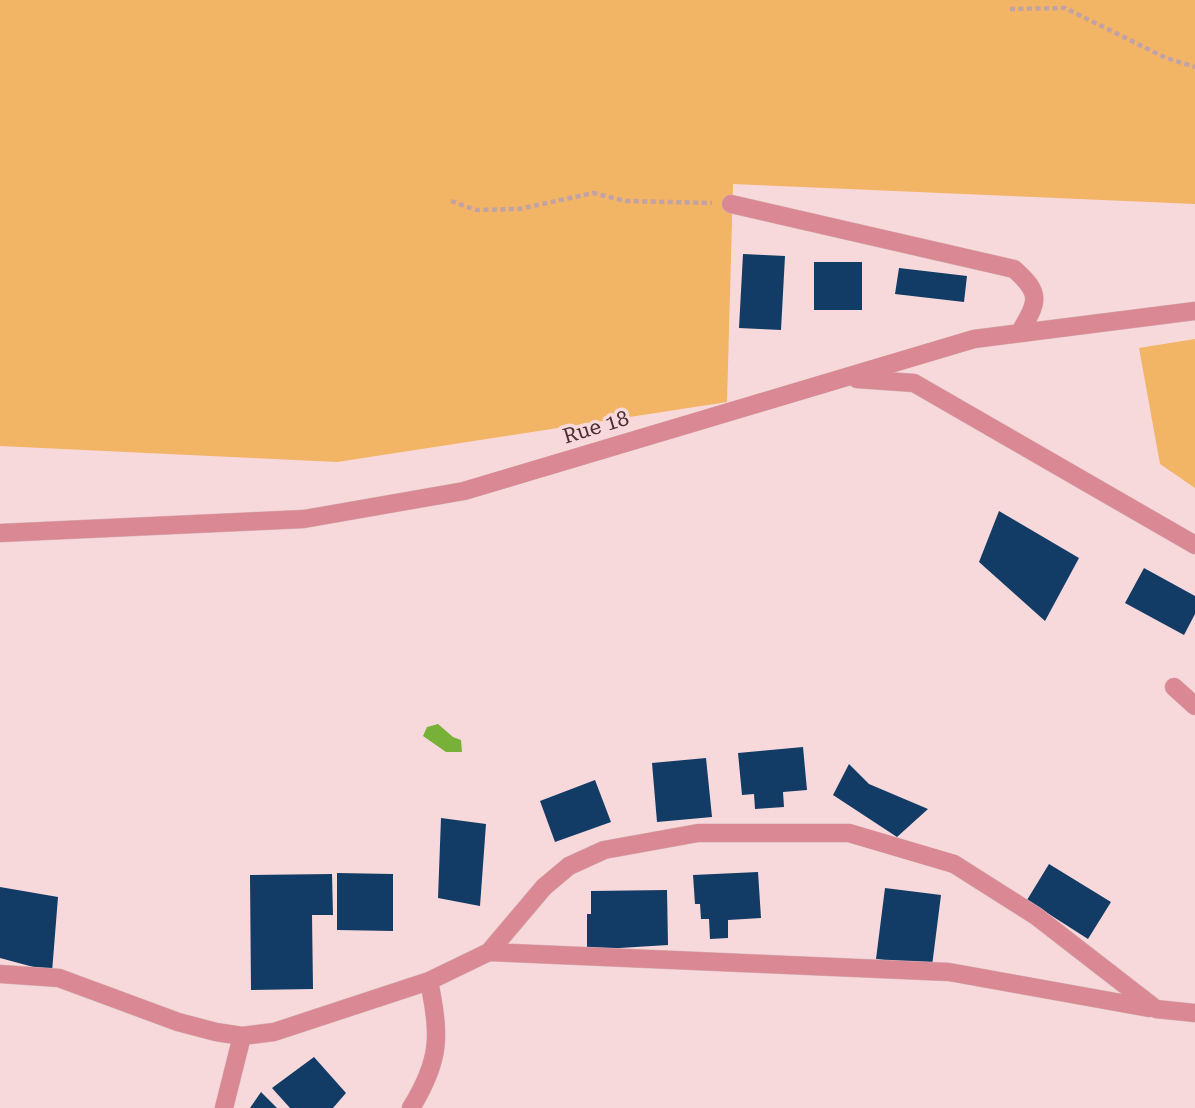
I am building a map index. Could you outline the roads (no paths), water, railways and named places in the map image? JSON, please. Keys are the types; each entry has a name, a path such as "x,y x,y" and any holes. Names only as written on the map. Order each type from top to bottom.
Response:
{"street":[{"path":"731,204 1014,269 1032,285 1036,294 1031,314 1020,332"},
{"name":"Rue 18","path":"0,533 304,519 451,494 974,340 1195,311"},
{"path":"843,379 914,383 1195,545"},
{"path":"1174,687 1195,706"},
{"path":"0,974 59,978 178,1022 242,1036 274,1032 429,981 489,952 544,887 569,866 604,850 698,833 849,833 905,847 954,864 1036,916 1156,1009"},
{"path":"489,952 949,972 1156,1009 1195,1013"},
{"path":"411,1108 428,1080 436,1051 437,1028 429,981"},
{"path":"224,1108 242,1036"}]}
